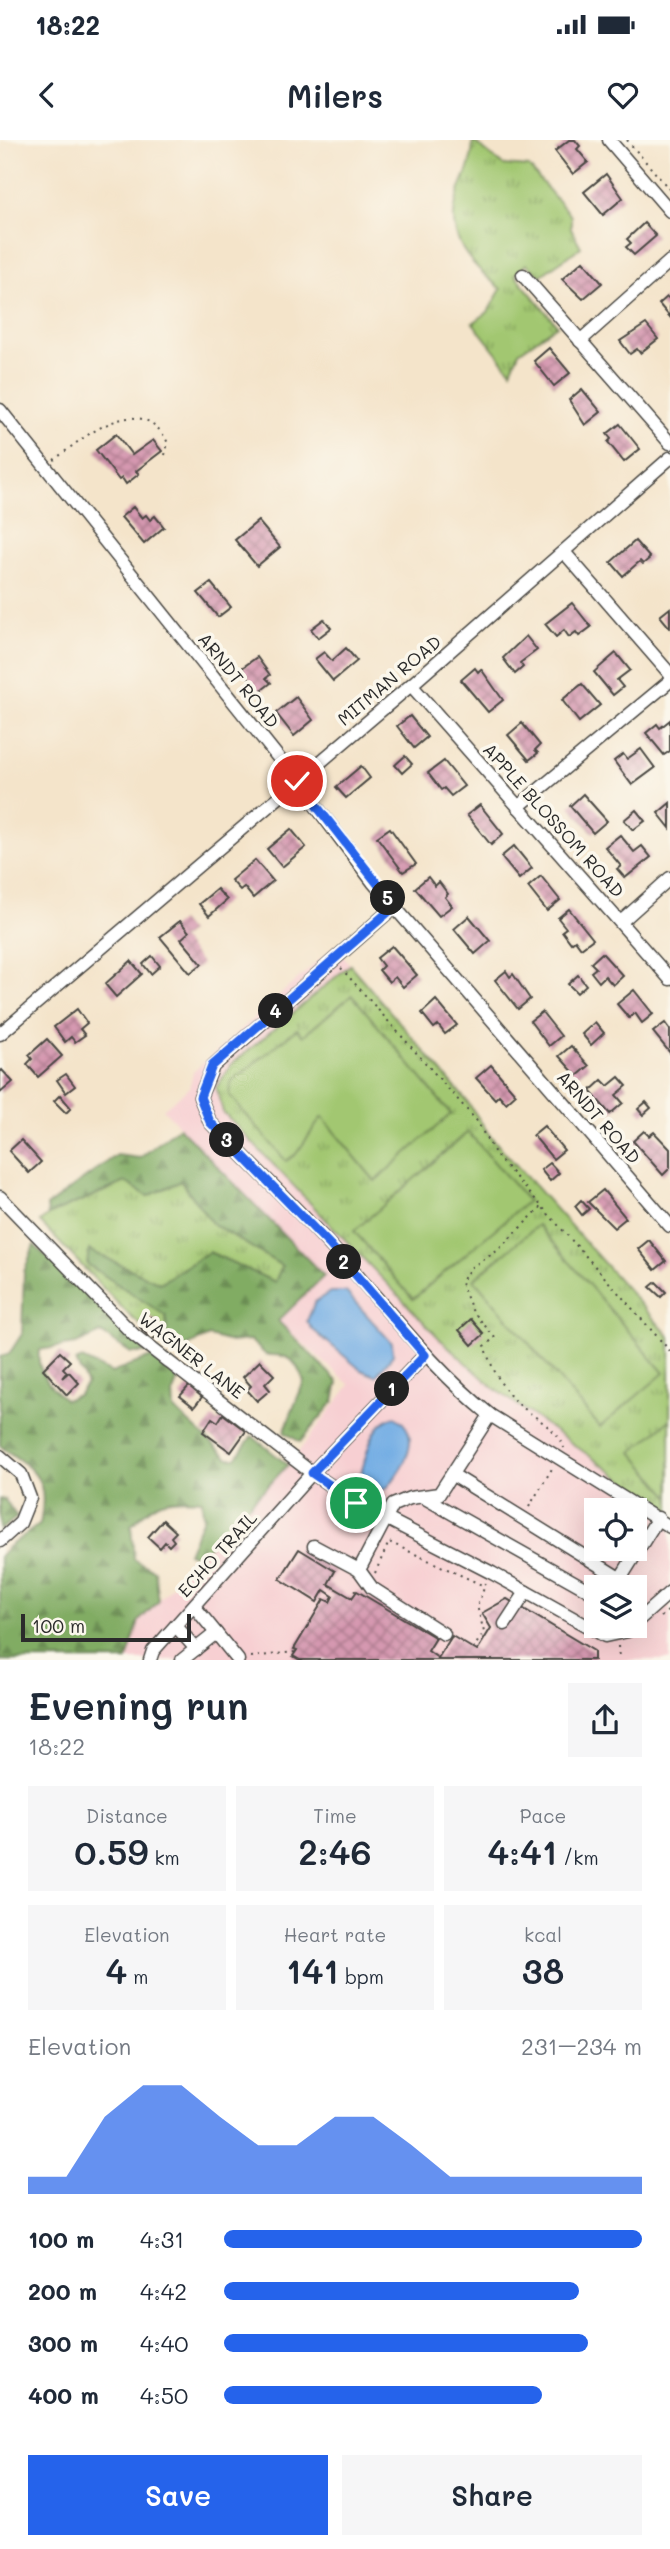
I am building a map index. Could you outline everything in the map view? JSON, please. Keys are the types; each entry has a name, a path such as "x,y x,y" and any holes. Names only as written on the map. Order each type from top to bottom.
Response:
{"street":[{"path":"609,140 670,211"},
{"path":"580,341 670,261"},
{"path":"523,275 670,443"},
{"name":"ARNDT ROAD","path":"0,410 395,906 670,1226"},
{"name":"MITMAN ROAD","path":"0,1034 411,685 670,458"},
{"path":"564,552 670,674"},
{"path":"518,807 670,681"},
{"name":"APPLE BLOSSOM ROAD","path":"411,685 622,921 670,979"},
{"path":"622,921 670,878"},
{"path":"395,906 212,1066 200,1097 210,1122 329,1244 425,1355 490,1415 670,1527"},
{"name":"WAGNER LANE","path":"0,1197 134,1335 312,1473 356,1503 584,1624"},
{"name":"ECHO TRAIL","path":"150,1660 153,1651 312,1473 425,1355"},
{"path":"359,1570 382,1531 385,1517 393,1505 410,1498 439,1494 490,1415"},
{"path":"0,1457 21,1474 30,1498 20,1523 0,1541"},
{"path":"453,1475 606,1575"},
{"path":"425,1498 584,1588"},
{"path":"623,1575 657,1518"},
{"path":"314,1545 359,1570 372,1588 444,1634"},
{"path":"505,1624 526,1592"},
{"path":"647,1612 670,1592"},
{"path":"194,1606 238,1660"},
{"path":"176,1626 196,1649"},
{"path":"182,1660 216,1633"}],"path":[{"path":"627,140 670,190"},
{"path":"45,467 95,430 114,421 131,418 150,421 161,429 168,443 165,455"},
{"path":"334,960 470,1113 496,1156 670,1351"},
{"path":"541,1207 497,1251 470,1268 461,1283 472,1310 495,1338 484,1346 500,1380 512,1398 558,1436 565,1445 562,1452"},
{"path":"527,1511 554,1466"},
{"path":"375,1574 389,1542 485,1586"},
{"path":"473,1649 484,1632 477,1606 489,1579"},
{"path":"351,1598 358,1586"},
{"path":"618,1645 619,1660"},
{"path":"252,1660 250,1657 295,1652"}],"shaded area":[{"path":"336,945 350,965 467,1101 491,1137 670,1337 670,1660 127,1660 139,1621 288,1465 350,1385 278,1321 324,1276 163,1109 190,1087 193,1072"}],"green space":[{"path":"473,141 503,165 529,167 571,216 571,229 581,247 540,276 526,264 515,275 557,325 519,352 511,371 473,323 488,312 501,289 463,250 454,226 457,198 469,165"},
{"path":"350,965 467,1101 491,1137 670,1337 670,1513 494,1388 441,1340 223,1112 216,1088 231,1065"},
{"path":"352,995 451,1114 375,1181 322,1117 296,1154 286,1161 229,1095 231,1082 297,1029 303,1036"},
{"path":"179,1127 324,1276 278,1321 338,1382 334,1401 300,1442 284,1432 304,1381 291,1359 266,1355 250,1340 231,1342 209,1336 176,1351 167,1343 166,1316 87,1264 89,1250 160,1283 209,1252 275,1282 282,1266 212,1223 181,1181 148,1196 125,1182 48,1215 47,1206 117,1155 140,1158"},
{"path":"468,1132 528,1201 413,1299 354,1231"},
{"path":"181,1181 212,1223 282,1266 275,1282 209,1252 160,1283 87,1264 167,1316 167,1343 163,1344 130,1316 40,1222 48,1215 126,1182 148,1196"},
{"path":"538,1225 664,1373 600,1427 474,1279"},
{"path":"34,1245 147,1353 131,1353 101,1333 76,1344 39,1350 42,1372 49,1384 65,1400 78,1395 87,1384 76,1362 82,1359 112,1373 151,1357 178,1379 173,1392 174,1409 228,1458 236,1458 252,1436 288,1465 198,1557 188,1553 203,1518 202,1500 179,1499 162,1502 148,1510 131,1526 134,1559 155,1571 159,1601 139,1621 127,1660 0,1660 0,1557 8,1547 40,1524 43,1496 37,1477 31,1470 0,1446 0,1357 9,1354 22,1334 24,1272"},
{"path":"670,1420 670,1497 632,1452"},
{"path":"0,1499 5,1500 17,1517 0,1530"}],"water":[{"path":"330,1292 346,1292 392,1343 393,1355 376,1376 361,1370 312,1329 307,1321 315,1302"},
{"path":"395,1417 404,1424 409,1433 408,1453 399,1472 386,1489 371,1491 359,1480 370,1442 380,1426"}],"building":[{"path":"569,140 575,140 580,146 577,149 588,162 573,174 555,151"},
{"path":"606,174 623,198 603,215 584,192"},
{"path":"644,223 656,236 634,255 626,247 631,243 627,239"},
{"path":"583,261 602,283 583,299 562,279"},
{"path":"667,297 670,299 670,317 659,304"},
{"path":"646,324 658,339 640,353 637,349 630,354 620,341"},
{"path":"549,348 570,373 554,386 534,361"},
{"path":"582,389 601,412 585,425 569,400"},
{"path":"620,424 640,449 624,462 608,442 611,439 607,434"},
{"path":"116,434 132,455 153,440 162,451 136,471 139,474 126,484 122,478 119,480 96,450"},
{"path":"133,507 142,518 146,515 150,520 155,516 164,527 144,544 121,517"},
{"path":"258,521 280,547 257,566 235,540"},
{"path":"635,541 650,558 643,564 640,561 623,576 611,562"},
{"path":"211,583 231,607 218,617 198,593"},
{"path":"572,603 591,627 579,636 576,632 569,637 564,630 556,637 545,624"},
{"path":"670,608 670,628 660,616"},
{"path":"324,619 331,628 318,638 311,629"},
{"path":"526,636 537,650 520,663 523,667 515,674 503,658"},
{"path":"346,648 357,661 333,681 315,659 324,652 332,661"},
{"path":"616,653 630,670 617,680 623,687 613,695 594,672"},
{"path":"257,657 270,675 266,678 271,683 259,692 242,668"},
{"path":"475,668 478,672 481,669 503,700 488,712 461,680"},
{"path":"582,684 600,705 579,722 562,700"},
{"path":"296,697 313,720 294,736 276,713"},
{"path":"410,716 427,737 414,748 397,726"},
{"path":"670,720 670,751 664,755 646,733 657,724 660,728"},
{"path":"522,723 540,745 535,750 538,753 529,760 508,735"},
{"path":"641,749 655,768 632,785 614,761 623,754 627,759"},
{"path":"405,756 412,764 402,773 395,765"},
{"path":"444,761 464,786 451,796 444,788 441,790 428,773"},
{"path":"361,766 370,778 346,798 336,787"},
{"path":"583,794 607,821 593,833 570,806"},
{"path":"670,803 670,828 658,813"},
{"path":"480,805 503,834 491,845 467,815"},
{"path":"636,810 645,821 633,830 624,820"},
{"path":"390,828 416,864 403,872 377,837"},
{"path":"291,829 306,847 282,867 267,849"},
{"path":"620,835 634,852 642,846 651,857 625,878 617,869 621,866 605,847"},
{"path":"514,846 532,868 519,879 501,857"},
{"path":"255,860 273,881 253,898 244,887 240,890 231,880"},
{"path":"541,876 560,900 547,911 528,887"},
{"path":"428,877 435,886 439,882 448,894 445,897 452,906 439,916 415,888"},
{"path":"217,889 227,900 209,916 199,904"},
{"path":"569,909 593,939 581,948 575,940 571,943 562,931 566,928 558,918"},
{"path":"469,916 490,941 475,954 454,929"},
{"path":"180,921 189,932 181,939 202,964 190,973 160,937"},
{"path":"392,946 417,975 403,987 395,977 389,982 379,970 383,966 377,958"},
{"path":"602,953 623,976 613,985 605,976 599,982 591,972 596,968 591,963"},
{"path":"152,956 160,966 151,974 143,964"},
{"path":"131,961 142,974 116,997 105,984"},
{"path":"506,971 510,977 513,974 530,999 518,1009 495,980"},
{"path":"578,975 586,985 577,993 568,984"},
{"path":"634,990 653,1014 642,1023 635,1013 629,1018 617,1004"},
{"path":"436,1000 457,1025 445,1034 438,1025 434,1028 422,1013"},
{"path":"77,1009 87,1023 80,1029 85,1035 75,1042 71,1037 65,1042 54,1027"},
{"path":"542,1012 561,1036 549,1046 530,1021"},
{"path":"595,1022 604,1033 591,1045 582,1034"},
{"path":"665,1023 670,1030 670,1053 653,1032"},
{"path":"47,1039 62,1056 38,1077 27,1064 32,1059 29,1055"},
{"path":"571,1046 589,1066 577,1076 559,1056"},
{"path":"491,1065 516,1094 506,1103 499,1095 495,1099 476,1078"},
{"path":"2,1070 13,1082 0,1093 0,1072"},
{"path":"66,1074 75,1086 66,1093 57,1080"},
{"path":"619,1077 627,1086 616,1095 623,1103 610,1114 590,1091 602,1080 608,1086"},
{"path":"60,1095 71,1108 66,1113 54,1101"},
{"path":"646,1102 651,1108 643,1115 638,1109"},
{"path":"544,1126 564,1150 553,1159 533,1135"},
{"path":"644,1131 649,1136 654,1132 670,1149 670,1168 663,1175 633,1141"},
{"path":"21,1140 41,1162 29,1173 9,1151"},
{"path":"550,1163 559,1173 550,1181 541,1170"},
{"path":"603,1190 626,1218 614,1228 588,1202"},
{"path":"581,1200 589,1209 582,1215 575,1206"},
{"path":"649,1240 666,1261 655,1270 638,1249"},
{"path":"656,1282 666,1292 661,1297 650,1287"},
{"path":"151,1317 164,1330 152,1340 140,1327"},
{"path":"471,1319 484,1334 472,1345 459,1330"},
{"path":"60,1352 70,1361 63,1368 67,1372 62,1378 69,1372 79,1383 67,1395 43,1369"},
{"path":"260,1361 274,1375 265,1384 270,1390 257,1401 247,1390 251,1386 243,1377"},
{"path":"189,1386 202,1397 194,1407 180,1396"},
{"path":"223,1414 246,1431 231,1452 203,1432 212,1418 218,1422"},
{"path":"163,1520 176,1532 171,1537 174,1541 169,1546 165,1542 160,1548 148,1537"},
{"path":"299,1549 335,1571 328,1584 352,1598 357,1591 436,1638 428,1651 438,1658 452,1636 477,1651 491,1628 482,1613 507,1599 594,1651 594,1660 300,1660 293,1656 297,1650 294,1649 324,1599 330,1602 333,1596 324,1590 317,1602 280,1579"}],"route":[{"path":"297,781 373,882 395,906 212,1066 200,1097 210,1122 329,1244 425,1355 312,1473 356,1503"}]}
